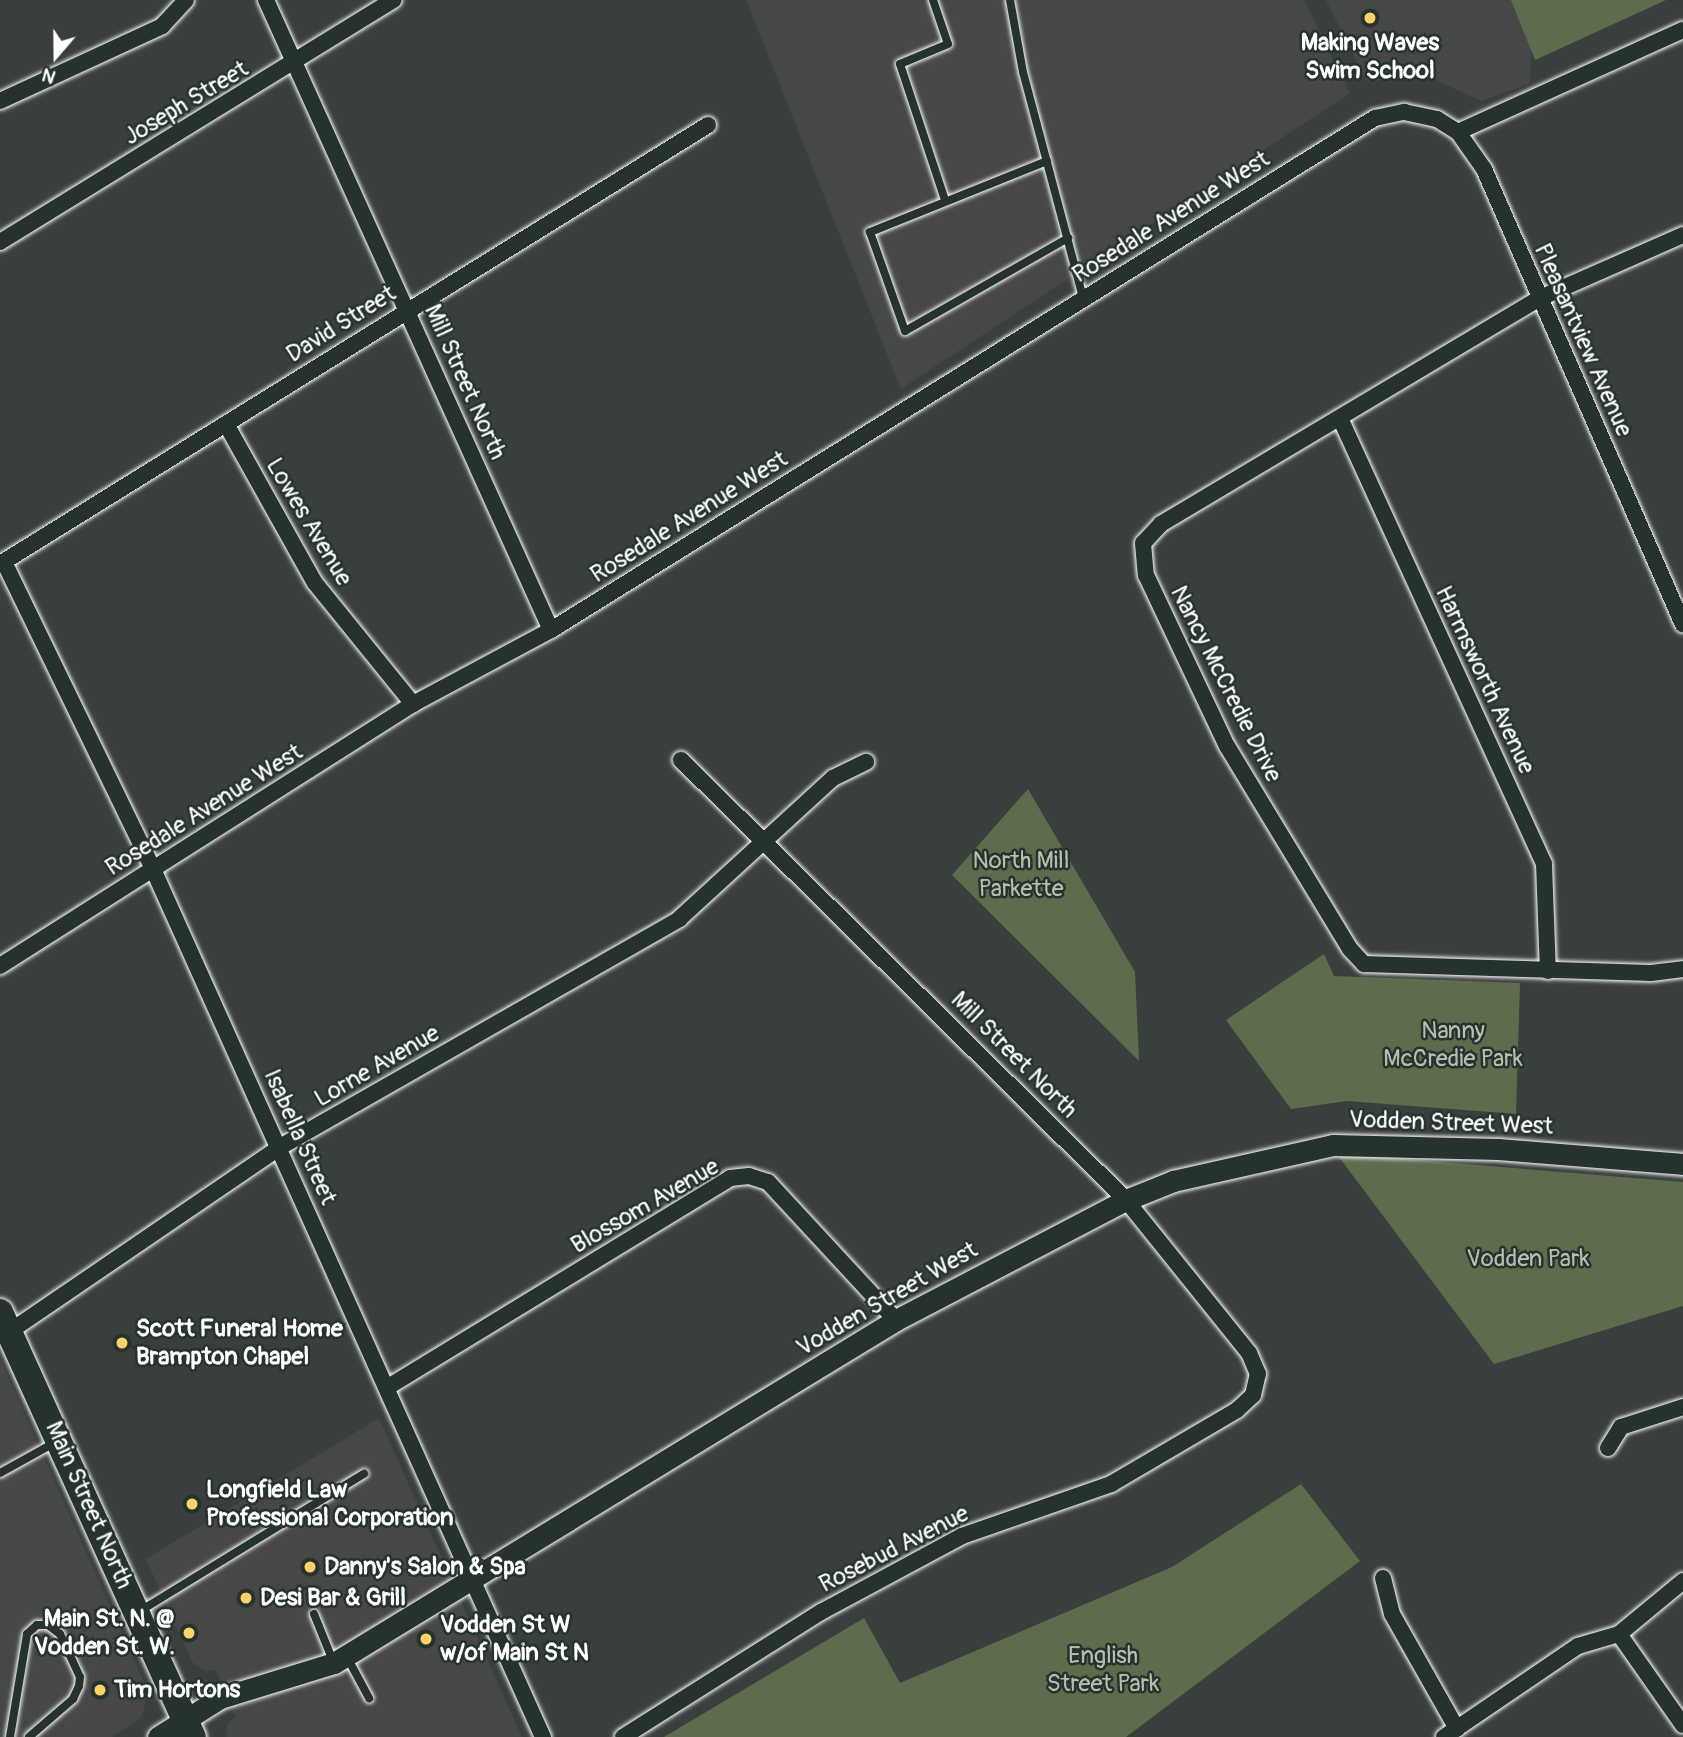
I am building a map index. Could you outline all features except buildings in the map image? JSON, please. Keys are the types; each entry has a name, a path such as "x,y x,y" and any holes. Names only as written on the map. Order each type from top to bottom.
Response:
{"main road":[{"name":"Main Street North","path":"5,1322 190,1728"}],"street":[{"path":"0,101 162,26 187,0"},
{"name":"Mill Street North","path":"266,0 551,630"},
{"name":"Joseph Street","path":"0,242 394,0"},
{"path":"1458,132 1683,30"},
{"name":"Pleasantview Avenue","path":"1404,111 1437,119 1458,132 1484,169 1683,624"},
{"name":"Rosedale Avenue West","path":"0,966 413,704 551,630 1375,118 1404,111"},
{"name":"David Street","path":"2,563 708,125"},
{"name":"Nancy McCredie Drive","path":"1683,235 1540,299 1161,524 1143,543 1146,575 1227,746 1350,949 1364,964 1651,973 1683,969"},
{"name":"Harmsworth Avenue","path":"1340,418 1544,864 1548,971"},
{"name":"Lowes Avenue","path":"226,424 315,583 413,704"},
{"name":"Isabella Street","path":"2,563 153,869 543,1737"},
{"name":"Mill Street North","path":"681,760 766,841 1126,1200 1249,1353 1258,1374 1253,1395 1237,1410"},
{"name":"Lorne Avenue","path":"5,1322 280,1147 679,919 833,778 866,762"},
{"name":"Vodden Street West","path":"158,1737 190,1728 220,1698 340,1660 474,1581 896,1320 1126,1200 1174,1181 1333,1145 1498,1149 1683,1164"},
{"name":"Blossom Avenue","path":"388,1387 730,1178 749,1176 768,1182 896,1320"},
{"path":"1608,1448 1621,1427 1683,1407"},
{"name":"Rosebud Avenue","path":"623,1737 821,1612 962,1536 1111,1484 1237,1410"},
{"path":"1383,1578 1392,1614 1450,1733 1578,1646 1619,1634 1683,1581"},
{"path":"1619,1634 1683,1725"}],"lane":[{"path":"933,0 948,44 900,64 946,200"},
{"path":"1010,0 1047,160 1083,297"},
{"path":"1047,160 870,232 905,331 1068,238"},
{"path":"0,1474 60,1440"},
{"path":"137,1612 364,1474"},
{"path":"314,1614 340,1660 369,1698"},
{"path":"10,1737 27,1634 37,1625 48,1625 60,1634 80,1677 73,1699 29,1737"}],"shaded area":[{"path":"746,0 1304,0 1350,93 901,389"},
{"name":"Making Waves Swim School","path":"1326,0 1533,0 1530,83 1481,101 1434,79 1366,81"},
{"path":"0,1359 148,1691 142,1717 112,1737 0,1737"},
{"path":"379,1418 522,1737 227,1737 227,1725 235,1717 216,1670 205,1671 192,1662 146,1559"}],"green space":[{"path":"1511,0 1666,0 1535,60"},
{"name":"North Mill Parkette","path":"1028,789 1135,972 1139,1061 952,875"},
{"name":"Nanny McCredie Park","path":"1324,954 1334,976 1520,983 1516,1114 1347,1101 1291,1109 1226,1020"},
{"name":"Vodden Park","path":"1367,1156 1683,1182 1683,1306 1494,1364 1339,1157"},
{"name":"English Street Park","path":"1301,1484 1360,1561 1126,1737 664,1737 864,1618 900,1683 1172,1567"}],"place":[{"name":"Making Waves Swim School","path":"1370,18"},
{"name":"Scott Funeral Home Brampton Chapel","path":"122,1343"},
{"name":"Longfield Law Professional Corporation","path":"192,1504"},
{"name":"Danny's Salon & Spa","path":"310,1567"},
{"name":"Desi Bar & Grill","path":"246,1598"},
{"name":"Main St. N. @ Vodden St. W.","path":"189,1633"},
{"name":"Vodden St W w/of Main St N","path":"426,1639"},
{"name":"Tim Hortons","path":"100,1690"}]}
